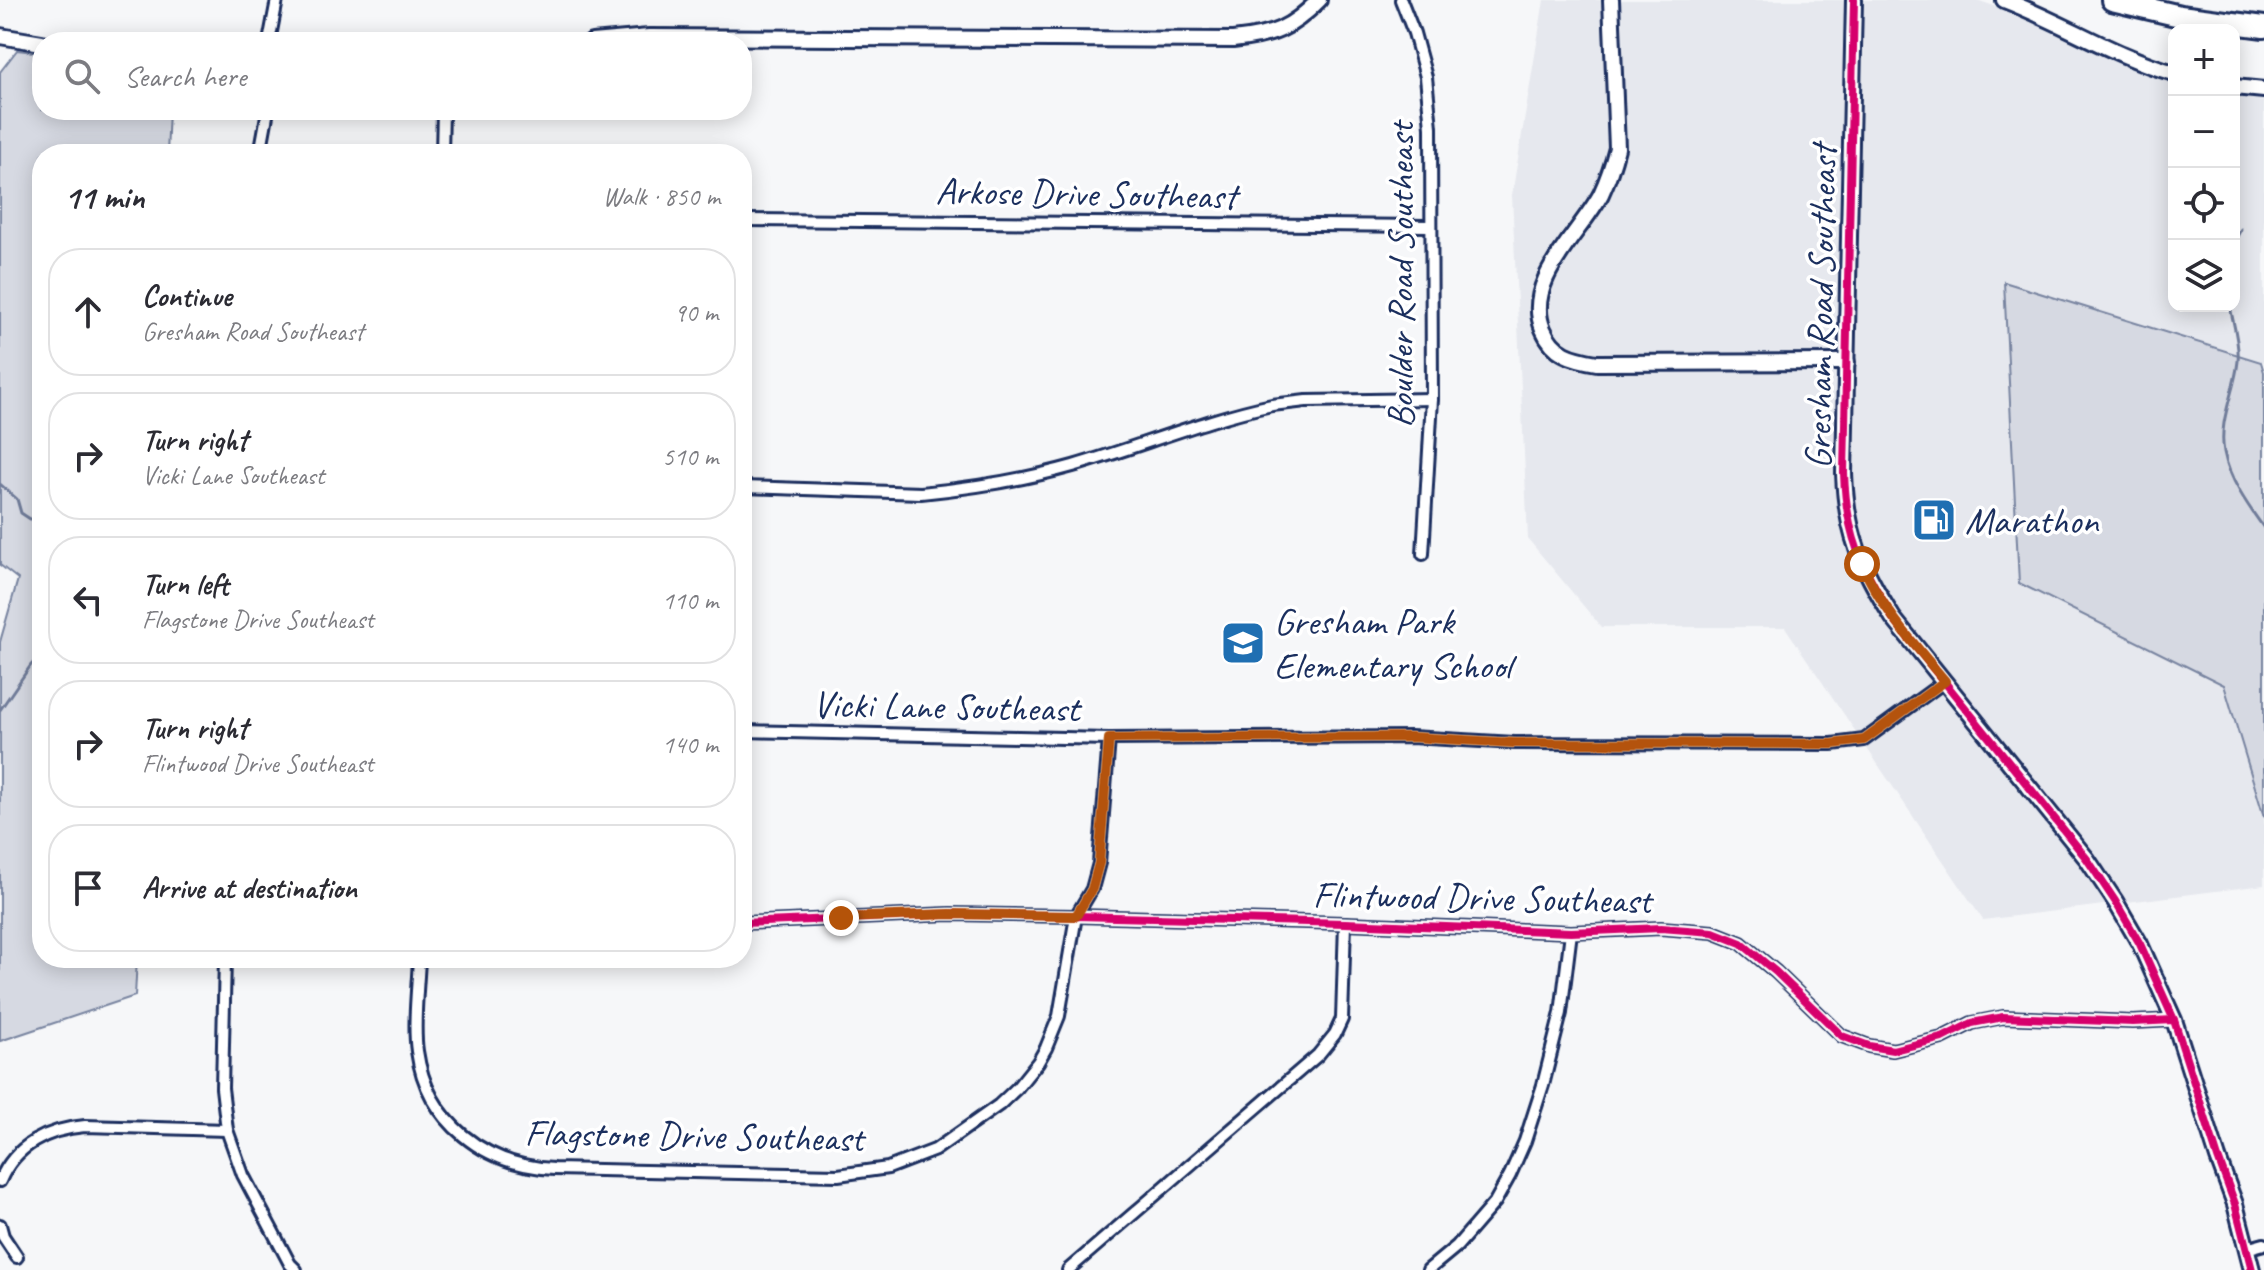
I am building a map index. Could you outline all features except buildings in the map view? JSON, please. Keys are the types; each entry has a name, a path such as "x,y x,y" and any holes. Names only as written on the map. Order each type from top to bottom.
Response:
{"highway":[{"path":"2112,0 2180,16 2264,27"}],"street":[{"path":"271,32 277,0"},
{"path":"752,38 1233,40 1273,34 1292,23 1319,0"},
{"name":"Boulder Road Southeast","path":"1401,0 1422,58 1429,98 1432,399 1423,554"},
{"path":"1611,0 1617,148 1613,167 1600,196 1550,271 1539,294 1539,318 1545,334 1555,347 1573,359 1597,363 1847,362"},
{"name":"Gresham Road Southeast","path":"1854,0 1844,473 1846,506 1855,544 1870,581 1893,618 2094,869 2140,944 2174,1020 2235,1204 2252,1270"},
{"path":"2004,0 2119,54 2168,71"},
{"path":"0,36 32,41"},
{"path":"2240,88 2264,90"},
{"path":"262,144 266,120"},
{"path":"442,144 443,120"},
{"name":"Arkose Drive Southeast","path":"752,220 1430,226"},
{"path":"752,487 921,493 951,490 1061,469 1272,405 1306,401 1432,399"},
{"name":"Vicki Lane Southeast","path":"752,731 1109,739 1411,737 1515,743 1832,744 1864,740 1945,681"},
{"name":"Flagstone Drive Southeast","path":"419,968 416,1046 424,1081 450,1123 490,1154 521,1166 537,1168 855,1174 904,1164 935,1150 999,1105 1028,1076 1046,1048 1059,1016 1076,916 1092,889 1099,863 1109,739"},
{"name":"Flintwood Drive Southeast","path":"752,923 950,914 1345,923 1571,932 1661,928 1713,932 1741,943 1842,1036 1869,1046 1893,1050 1942,1038 1972,1023 2003,1017 2133,1022 2174,1020"},
{"path":"1068,1270 1318,1055 1335,1034 1342,1019 1345,923"},
{"path":"1428,1270 1457,1246 1495,1202 1520,1152 1543,1085 1561,1013 1571,932"},
{"path":"225,968 222,1088 227,1130 243,1175 296,1270"},
{"path":"0,1181 6,1166 23,1148 37,1138 68,1127 227,1130"},
{"path":"0,1225 3,1236 17,1257"},
{"path":"2246,1249 2264,1244"}],"shaded area":[{"path":"1544,0 1977,0 2048,25 2136,69 2168,77 2168,312 2240,312 2240,95 2264,101 2264,362 2005,282 2019,583 2224,685 2264,817 2264,885 1983,920 1785,627 1601,627 1528,539 1512,195"},
{"path":"17,50 32,52 32,120 169,120 167,144 32,144 32,968 136,968 135,996 0,1041 0,642 18,579 0,565 0,72"},
{"path":"2004,282 2261,362 2264,372 2264,817 2224,685 2019,583"}],"waterway":[{"path":"2235,240 2241,229"},
{"path":"2231,312 2238,354 2223,429 2224,452 2235,482 2264,528"},
{"path":"0,484 17,499 21,513 32,519"},
{"path":"0,710 32,664"}],"cycle path":[{"path":"1854,0 1844,473 1848,514 1857,549 1893,618 2087,859 2140,944 2174,1020 2235,1204 2252,1270"},
{"path":"752,923 950,914 1345,923 1571,932 1661,928 1713,932 1741,943 1842,1036 1869,1046 1893,1050 1942,1038 1972,1023 2003,1017 2133,1022 2174,1020"}],"place":[{"name":"Marathon","path":"1934,520"},
{"name":"Gresham Park Elementary School","path":"1243,643"}],"route":[{"path":"841,918 950,914 1076,916 1092,889 1099,863 1109,739 1411,737 1591,744 1832,744 1864,740 1945,681 1893,618 1862,564"}]}
